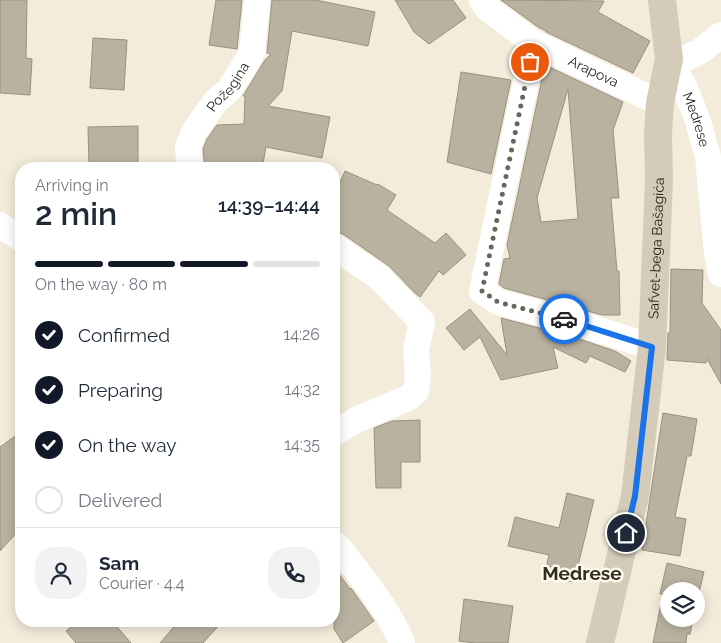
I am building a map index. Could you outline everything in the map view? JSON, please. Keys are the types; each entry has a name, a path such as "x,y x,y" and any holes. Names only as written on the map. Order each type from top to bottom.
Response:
{"street":[{"name":"Požegina","path":"189,162 188,147 194,132 215,102 229,90 252,53 257,0"},
{"name":"Arapova","path":"482,0 487,8 534,43 660,103"},
{"name":"Safvet-bega Bašagića","path":"600,643 635,496 652,347 659,181 658,134 660,103 669,59 662,0"},
{"path":"669,59 684,59 699,52 721,35"},
{"path":"534,43 482,291 498,302 577,323 652,347"},
{"name":"Medrese","path":"669,59 698,121 708,157 717,253 721,274"},
{"path":"0,225 15,235"},
{"path":"340,250 380,278 422,322 416,350 418,376 416,391 408,398 340,430"},
{"path":"340,549 371,589 398,632 402,643"}],"building":[{"path":"0,0 27,0 26,58 32,59 30,95 0,93"},
{"path":"216,0 242,0 237,49 209,45"},
{"path":"272,0 316,0 375,12 368,46 292,31 282,91 268,106 330,117 322,158 266,147 263,162 204,162 203,149 207,139 217,125 244,124 245,96 243,96 265,60 271,54 267,53"},
{"path":"395,0 453,0 466,18 429,44 414,32"},
{"path":"501,0 604,1 598,12 650,41 633,73 546,32"},
{"path":"93,38 127,40 124,90 90,88"},
{"path":"545,65 623,102 613,130 619,198 611,198 617,271 619,271 620,315 602,315 504,288 499,284 504,259 510,258 507,245","holes":["568,89 578,219 541,222 537,198"]},
{"path":"461,72 511,80 491,174 447,162"},
{"path":"138,126 138,162 89,162 88,127"},
{"path":"345,171 378,184 396,195 387,210 435,243 446,233 466,255 443,275 439,271 420,297 389,266 340,233 340,182"},
{"path":"671,269 703,270 702,303 721,330 721,384 707,359 706,363 667,360 668,333 670,333"},
{"path":"470,309 507,355 501,318 573,337 615,351 631,361 625,372 590,356 586,363 553,347 558,368 501,380 480,337 464,350 446,328"},
{"path":"663,413 697,419 691,456 687,456 675,517 686,519 680,556 642,550"},
{"path":"420,420 420,462 401,462 401,488 376,488 374,428 392,421"},
{"path":"15,436 15,535 0,551 0,447"},
{"path":"567,493 594,500 574,582 544,576 549,555 508,546 515,517 559,528"},
{"path":"667,563 704,572 702,582 663,582"},
{"path":"340,575 374,621 343,643 334,627 340,627"},
{"path":"464,599 513,606 508,643 459,641"},
{"path":"660,609 660,627 691,627 690,634 687,634 686,643 653,643"},
{"path":"71,627 117,627 131,643 76,643 66,631"},
{"path":"174,627 218,627 203,643 160,643"}],"way so far":[{"path":"530,62 482,291 498,302 564,319"}],"district":[{"name":"Medrese","path":"582,573"}],"route":[{"path":"564,319 652,347 635,496 626,533"}]}
